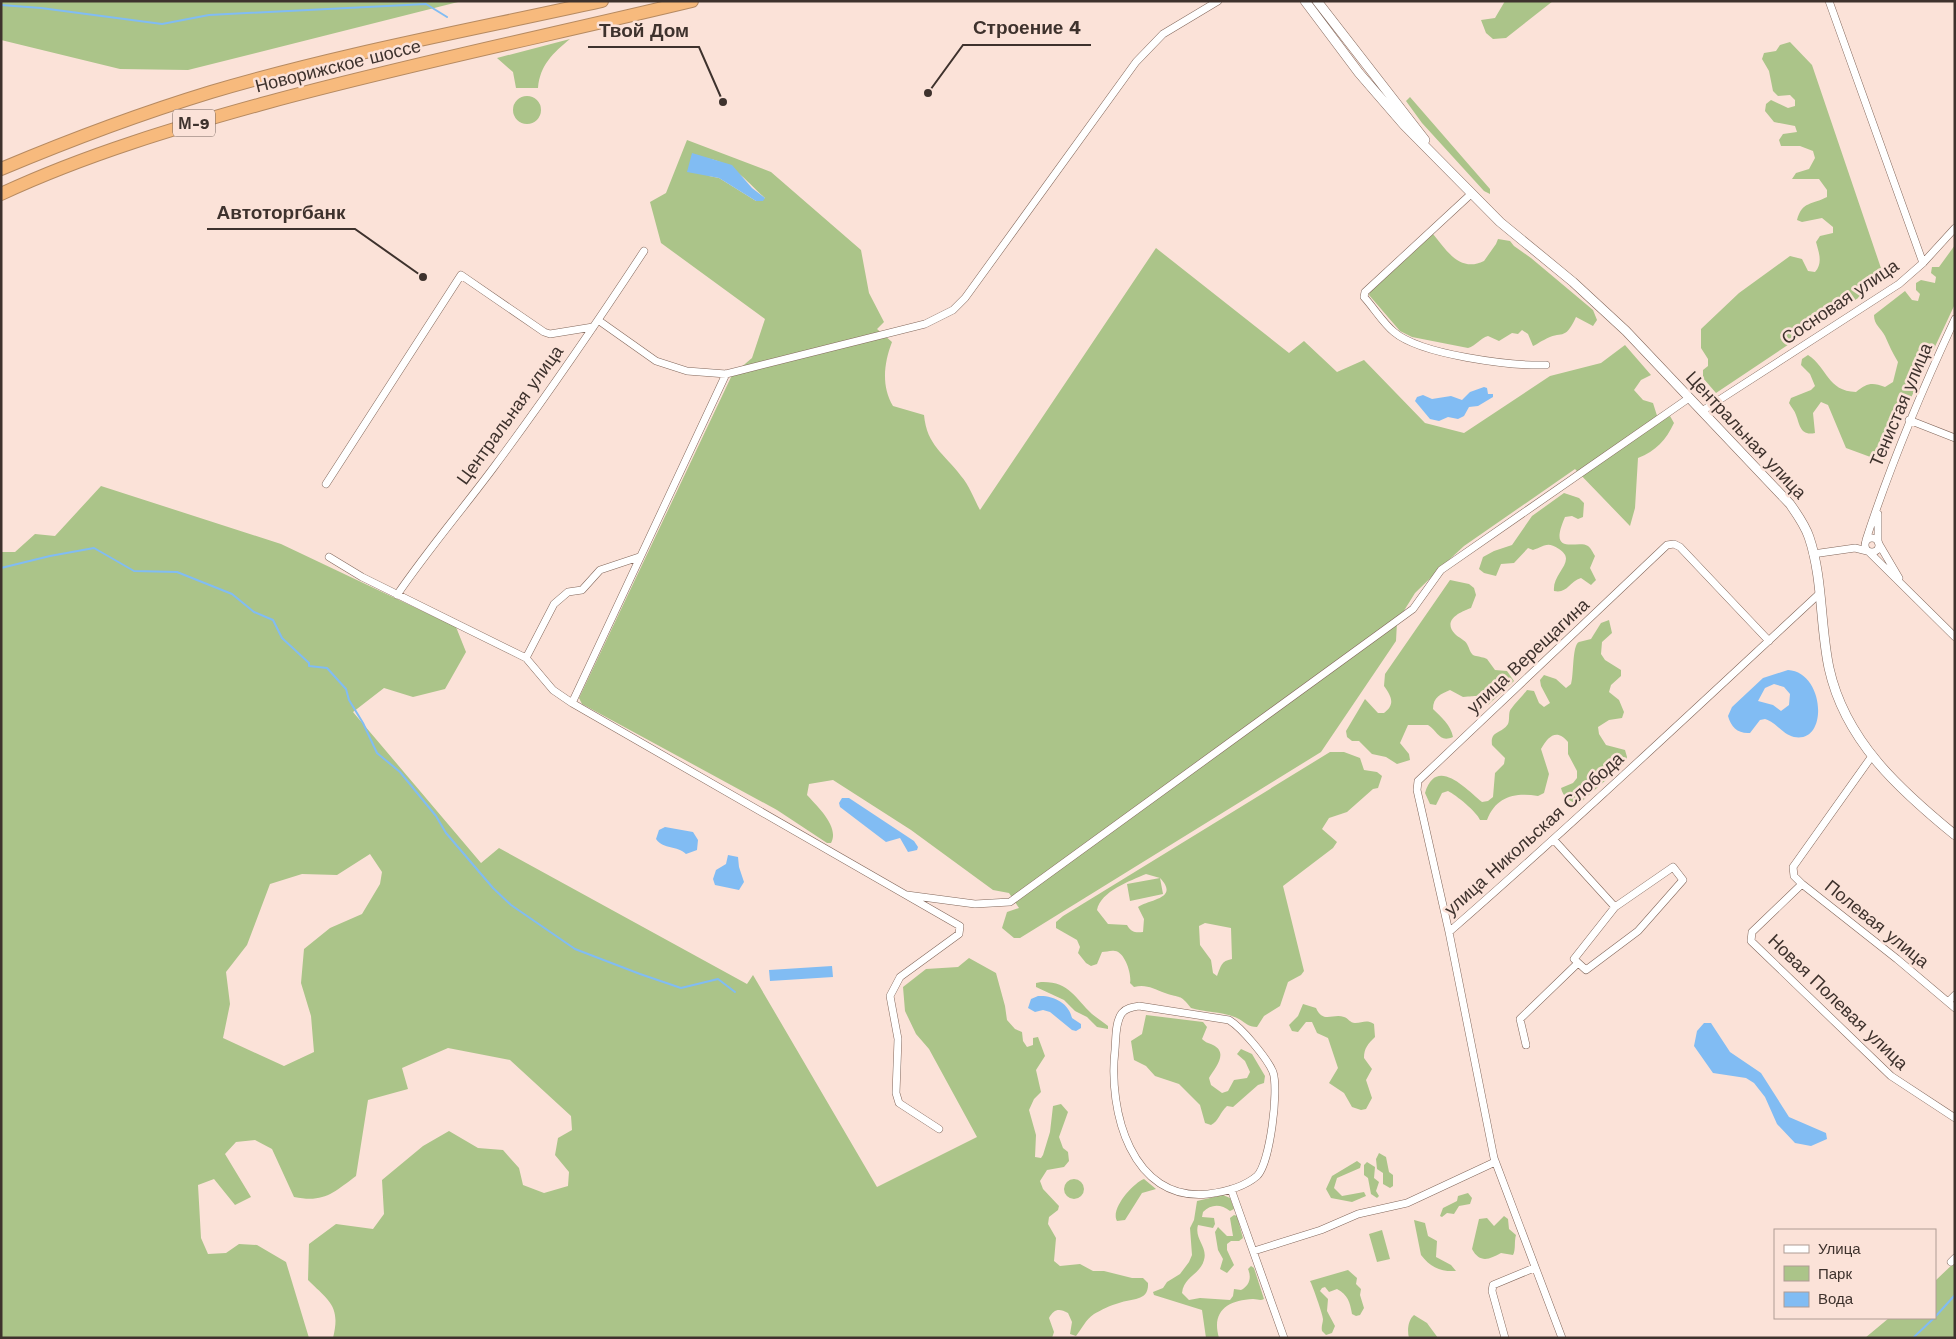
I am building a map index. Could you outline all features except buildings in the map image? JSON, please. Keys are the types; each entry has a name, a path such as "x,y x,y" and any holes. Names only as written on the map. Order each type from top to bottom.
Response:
{"highway":[{"name":"Новорижское шоссе","path":"1,169 116,123 212,92 311,65 602,1"},
{"name":"Новорижское шоссе","path":"1,194 75,162 206,119 454,55 692,1"}],"street":[{"path":"326,484 461,275 544,332 550,334 596,324 656,361 687,371 726,374 925,324 953,310 965,298 1003,247 1136,62 1163,34 1218,1"},
{"path":"1317,1 1444,164"},
{"path":"1829,1 1923,263"},
{"path":"1305,2 1359,73 1404,125 1444,164"},
{"name":"Центральная улица","path":"1444,164 1471,194 1518,238 1603,308 1790,504 1809,537 1829,668 1837,695 1851,725 1872,756 1903,792 1955,835"},
{"path":"1471,194 1365,292 1364,297 1394,332 1412,342 1518,366 1546,365"},
{"name":"Сосновая улица","path":"1702,411 1899,284 1923,263 1955,228"},
{"name":"Центральная улица","path":"398,595 421,560 494,467 596,324 644,251"},
{"name":"Тенистая улица","path":"1866,541 1909,420 1955,319"},
{"path":"572,703 638,557 726,374"},
{"path":"907,896 975,904 1010,902 1408,613 1413,609 1441,570 1689,398"},
{"path":"1909,420 1955,438"},
{"name":"Тенистая улица","path":"1878,504 1879,543"},
{"path":"1855,548 1873,538 1879,543 1908,591"},
{"path":"1866,541 1868,551 1955,637"},
{"path":"1813,554 1855,548 1868,551 1877,550 1879,543"},
{"name":"улица Верещагина","path":"1449,932 1417,790 1418,781 1667,545 1674,544 1680,547 1768,641"},
{"path":"329,557 398,595 526,658 552,690 572,703 960,926 959,934 900,977 890,996 898,1039 896,1093 899,1103 939,1129"},
{"path":"526,658 554,604 568,592 582,590 600,570 638,557"},
{"name":"улица Никольская Слобода","path":"1562,1338 1495,1162 1449,932 1554,840 1650,748 1819,594"},
{"path":"1802,884 1794,876 1793,867 1872,756"},
{"path":"1554,840 1615,907"},
{"path":"1672,866 1684,880 1638,931 1586,970 1574,958 1615,907 1672,866"},
{"name":"Новая Полевая улица","path":"1802,884 1752,932 1751,941 1891,1076 1955,1118"},
{"name":"Полевая улица","path":"1802,884 1855,925 1955,1008"},
{"path":"1526,1045 1520,1019 1578,963"},
{"path":"1948,1002 1955,995"},
{"path":"1139,1006 1224,1018 1238,1028 1269,1066 1275,1084 1270,1133 1264,1166 1253,1178 1231,1189 1203,1194 1175,1192 1153,1179 1132,1150 1119,1119 1113,1078 1118,1023 1122,1013 1129,1008 1139,1006"},
{"path":"1254,1251 1318,1231 1358,1214 1407,1203 1495,1162"},
{"path":"1231,1189 1284,1338"},
{"path":"1505,1338 1492,1291 1493,1285 1534,1268"}],"green space":[{"path":"1,1 462,1 188,70 120,69 1,40"},
{"path":"1505,1 1553,1 1506,38 1493,39 1486,33 1481,20 1495,18"},
{"path":"570,39 548,60 541,73 538,88 516,88 513,72 497,58"},
{"path":"1790,42 1812,65 1885,280 1716,393 1703,378 1703,370 1708,366 1708,359 1701,348 1701,329 1739,293 1790,256 1802,259 1808,271 1815,272 1820,261 1816,242 1820,236 1833,233 1833,227 1822,218 1802,222 1797,220 1805,206 1827,197 1827,190 1819,179 1792,179 1796,173 1809,169 1815,158 1813,151 1800,146 1781,146 1779,140 1783,134 1797,132 1795,126 1774,122 1765,111 1766,104 1771,100 1788,108 1795,106 1795,100 1790,95 1778,96 1773,91 1769,71 1762,59 1764,53 1776,51 1780,45"},
{"path":"527,96 537,100 541,110 537,120 527,124 517,120 513,110 517,100"},
{"path":"1410,97 1490,189 1490,194 1484,191 1422,123 1406,101"},
{"path":"687,140 771,172 861,250 869,293 884,322 877,329 892,342 885,374 889,398 893,406 924,415 926,426 933,442 964,480 980,510 1156,248 1289,353 1304,341 1337,372 1364,360 1425,423 1464,433 1550,376 1601,363 1625,345 1651,375 1641,380 1634,390 1643,400 1653,403 1659,422 1670,416 1674,423 1668,435 1660,444 1638,458 1635,508 1630,526 1575,469 1464,546 1415,593 1397,622 1396,641 1321,752 1020,938 1014,938 1002,928 1007,912 1019,908 1009,893 993,890 911,830 833,780 809,784 807,795 830,824 833,837 831,843 827,843 777,810 582,704 579,698 732,375 752,358 765,319 661,243 650,202 666,193","holes":["704,158 731,167 765,198 756,201 719,178 709,176"]},
{"path":"1433,234 1454,258 1468,264 1484,261 1498,239 1510,241 1593,310 1597,320 1593,326 1576,317 1565,333 1550,337 1533,346 1528,334 1522,330 1518,334 1512,333 1499,341 1488,336 1468,348 1412,337 1400,331 1369,295 1371,289"},
{"path":"1955,245 1955,304 1902,417 1884,462 1846,448 1828,405 1821,402 1813,413 1815,433 1803,431 1789,403 1791,398 1811,390 1815,386 1810,374 1801,365 1802,359 1808,355 1815,360 1833,383 1846,391 1856,392 1870,384 1885,387 1893,382 1898,362 1885,336 1876,324 1874,315 1905,291 1912,300 1918,301 1920,294 1916,290 1916,283 1921,280 1935,283 1936,277 1931,273 1932,267 1939,267"},
{"path":"101,486 281,544 456,627 466,652 445,689 413,697 384,688 353,712 481,863 499,848 747,984 753,975 877,1187 977,1137 929,1049 916,1034 905,1011 903,987 926,969 958,967 969,958 996,973 1007,1020 1015,1029 1022,1032 1023,1041 1027,1047 1033,1045 1033,1038 1038,1037 1045,1056 1036,1070 1041,1092 1034,1099 1029,1110 1036,1135 1035,1157 1041,1158 1043,1155 1050,1132 1053,1106 1061,1104 1068,1112 1059,1137 1063,1148 1068,1152 1069,1161 1064,1167 1047,1170 1040,1181 1043,1189 1059,1206 1058,1210 1049,1217 1048,1224 1056,1238 1054,1261 1060,1266 1080,1264 1093,1271 1104,1271 1132,1278 1143,1278 1148,1283 1146,1293 1139,1298 1124,1301 1094,1314 1076,1336 1070,1334 1072,1322 1068,1313 1062,1310 1055,1311 1049,1318 1054,1332 1052,1338 333,1338 335,1327 334,1311 327,1299 308,1280 309,1244 336,1224 373,1229 384,1214 382,1180 423,1146 449,1131 478,1148 503,1150 519,1168 523,1185 544,1193 568,1186 569,1172 555,1155 558,1138 572,1130 571,1116 510,1060 448,1048 402,1068 408,1089 368,1100 356,1176 334,1192 313,1199 294,1197 272,1149 255,1140 236,1142 225,1154 251,1197 235,1205 214,1179 198,1185 201,1238 208,1254 226,1253 239,1244 257,1245 286,1262 309,1338 1,1338 1,552 15,552 35,534 55,536","holes":["370,854 382,872 380,884 362,914 330,928 304,949 301,983 311,1016 314,1052 284,1066 223,1038 230,1004 226,972 247,945 270,884 302,874 337,875"]},
{"path":"1564,493 1579,498 1584,503 1583,517 1578,519 1572,516 1565,517 1560,530 1560,538 1566,544 1583,544 1591,549 1595,556 1590,568 1596,580 1591,585 1581,578 1562,591 1554,591 1554,585 1566,558 1559,549 1549,545 1533,550 1528,548 1514,563 1501,564 1496,576 1484,573 1479,569 1483,557 1512,545 1532,516"},
{"path":"1450,580 1469,584 1474,588 1476,595 1471,608 1458,614 1451,621 1450,625 1455,634 1466,643 1472,654 1487,659 1495,670 1507,671 1514,681 1488,705 1478,696 1463,697 1450,690 1441,695 1434,702 1433,709 1448,725 1453,737 1445,738 1439,736 1428,725 1408,725 1400,743 1409,754 1410,760 1397,764 1386,757 1372,754 1359,741 1352,741 1347,737 1346,731 1365,699 1378,713 1384,713 1388,710 1391,700 1384,686 1385,674"},
{"path":"1609,620 1612,633 1602,642 1601,654 1605,660 1621,670 1621,676 1611,685 1609,692 1619,700 1624,712 1622,718 1609,720 1598,727 1599,734 1606,745 1625,750 1627,757 1625,763 1579,804 1573,802 1567,799 1561,788 1573,783 1577,778 1577,771 1568,754 1568,742 1560,735 1553,735 1541,749 1549,774 1544,793 1538,796 1515,796 1501,801 1491,812 1487,820 1480,820 1466,804 1448,791 1442,793 1436,805 1430,804 1425,793 1430,782 1436,777 1443,776 1459,783 1482,802 1488,801 1493,797 1495,773 1504,764 1505,758 1492,745 1492,740 1495,734 1508,724 1510,710 1527,690 1534,691 1539,703 1544,707 1550,703 1541,686 1540,680 1544,675 1556,679 1566,688 1571,684 1577,644 1591,639 1601,623"},
{"path":"1330,752 1344,752 1360,758 1364,770 1377,772 1382,776 1378,788 1373,789 1347,812 1329,818 1322,829 1337,842 1333,848 1283,886 1304,971 1301,975 1288,982 1280,1006 1264,1016 1257,1027 1249,1026 1239,1019 1227,1015 1191,1008 1180,997 1150,987 1134,987 1130,983 1129,970 1125,959 1119,952 1102,952 1097,964 1091,966 1078,953 1080,947 1077,940 1056,928 1056,922","holes":["1146,874 1160,878 1167,890 1165,894 1138,907 1144,919 1143,932 1134,932 1127,925 1108,924 1097,910 1104,897 1110,892","1205,923 1231,928 1232,959 1223,963 1217,976 1213,973 1211,960 1200,945 1199,926"]},
{"path":"1160,878 1163,894 1130,901 1127,884"},
{"path":"1051,982 1065,987 1092,1014 1108,1026 1108,1029 1097,1027 1087,1017 1075,1011 1064,1000 1036,987 1036,983"},
{"path":"1303,1004 1316,1008 1325,1017 1340,1016 1353,1023 1367,1021 1374,1024 1375,1037 1367,1046 1364,1055 1372,1069 1366,1080 1372,1098 1366,1109 1361,1110 1352,1107 1344,1093 1329,1083 1338,1068 1328,1038 1317,1033 1312,1022 1306,1022 1298,1032 1292,1031 1289,1025 1298,1016"},
{"path":"1146,1015 1203,1022 1207,1027 1202,1039 1218,1048 1220,1052 1219,1061 1209,1078 1211,1085 1222,1093 1228,1091 1234,1080 1247,1078 1250,1072 1245,1061 1237,1054 1241,1049 1252,1054 1265,1076 1264,1083 1258,1085 1233,1107 1227,1106 1214,1123 1211,1125 1205,1123 1200,1105 1179,1084 1155,1076 1146,1066 1134,1060 1131,1041 1142,1034"},
{"path":"1379,1153 1386,1157 1389,1172 1393,1175 1393,1186 1390,1188 1383,1184 1383,1173 1377,1169 1376,1159"},
{"path":"1357,1161 1361,1164 1360,1168 1337,1178 1334,1188 1342,1196 1364,1192 1366,1196 1352,1202 1331,1198 1326,1189 1332,1176"},
{"path":"1367,1162 1375,1167 1374,1178 1379,1182 1376,1191 1379,1196 1377,1198 1371,1194 1368,1178 1364,1175 1364,1165"},
{"path":"1074,1179 1081,1182 1084,1189 1081,1196 1074,1199 1067,1196 1064,1189 1067,1182"},
{"path":"1144,1179 1156,1189 1142,1193 1125,1220 1117,1221 1117,1210 1120,1203 1139,1181"},
{"path":"1468,1193 1472,1198 1470,1204 1459,1206 1454,1214 1447,1213 1442,1217 1440,1216 1443,1208 1457,1201 1458,1196"},
{"path":"1223,1195 1230,1198 1234,1209 1230,1211 1216,1206 1209,1207 1203,1212 1202,1217 1214,1218 1215,1224 1213,1228 1198,1225 1198,1235 1205,1255 1204,1260 1199,1269 1183,1287 1182,1293 1189,1300 1200,1298 1230,1300 1234,1289 1241,1290 1248,1284 1250,1276 1248,1269 1251,1266 1254,1268 1264,1299 1244,1300 1229,1305 1220,1314 1217,1321 1219,1338 1206,1338 1202,1310 1154,1295 1153,1292 1163,1288 1167,1282 1180,1274 1189,1262 1192,1255 1190,1228 1194,1220 1197,1201"},
{"path":"1234,1215 1237,1216 1243,1238 1227,1244 1227,1250 1234,1265 1227,1273 1220,1269 1223,1259 1218,1250 1215,1232 1218,1227 1227,1236 1233,1236 1230,1218"},
{"path":"1504,1216 1508,1219 1509,1229 1516,1235 1513,1255 1501,1253 1485,1259 1478,1257 1472,1249 1479,1219 1487,1218 1494,1226"},
{"path":"1414,1220 1425,1223 1428,1236 1437,1241 1436,1257 1451,1265 1456,1271 1445,1271 1436,1268 1421,1255"},
{"path":"1382,1230 1390,1259 1377,1262 1369,1234"},
{"path":"1955,1262 1955,1338 1865,1338 1888,1319 1936,1319 1936,1280"},
{"path":"1348,1270 1357,1278 1356,1284 1361,1289 1360,1295 1364,1308 1360,1315 1356,1316 1352,1314 1349,1302 1344,1294 1337,1289 1329,1292 1325,1287 1322,1288 1320,1291 1328,1299 1327,1311 1335,1326 1332,1333 1326,1335 1322,1331 1323,1316 1310,1281"},
{"path":"1414,1315 1427,1323 1438,1338 1409,1338 1410,1320"}],"water":[{"path":"692,153 732,165 752,188 765,198 763,201 756,201 719,178 687,172"},
{"path":"1484,387 1487,388 1488,394 1493,394 1493,397 1478,406 1469,407 1464,416 1458,419 1448,417 1439,421 1430,419 1415,401 1417,397 1423,395 1432,399 1451,396 1462,400 1470,392"},
{"path":"1788,670 1800,674 1809,682 1815,694 1818,707 1817,719 1813,730 1805,736 1794,737 1765,719 1760,720 1750,733 1739,731 1733,726 1728,716 1732,707 1763,678","holes":["1774,684 1784,687 1790,694 1789,705 1781,711 1773,705 1758,701 1765,688"]},
{"path":"842,798 849,798 914,841 918,847 917,850 908,852 900,838 886,842 840,807 839,803"},
{"path":"665,827 693,832 698,840 697,850 686,854 679,849 663,845 656,839 659,830"},
{"path":"728,855 738,857 744,882 739,890 715,885 713,879 716,870 726,864"},
{"path":"832,966 833,977 770,981 769,970"},
{"path":"1038,996 1060,1001 1068,1008 1072,1018 1081,1024 1081,1028 1076,1031 1072,1030 1050,1012 1043,1010 1035,1012 1028,1008 1031,999"},
{"path":"1704,1023 1711,1023 1730,1052 1761,1073 1789,1117 1826,1133 1827,1139 1811,1146 1795,1143 1777,1124 1765,1097 1754,1083 1746,1078 1713,1073 1694,1046 1697,1031"}],"waterway":[{"path":"1,5 41,8 162,24 209,15 426,4 447,17"},
{"path":"1,568 94,548 134,571 177,572 232,594 254,612 273,620 282,638 309,663 309,666 327,668 346,689 349,700 363,723 377,753 400,772 436,816 446,833 493,888 511,905 575,949 681,988 718,979 735,992"},
{"path":"1936,1316 1955,1295"},
{"path":"1913,1338 1933,1319"}],"place":[{"name":"Строение 4","path":"928,93"},
{"name":"Твой Дом","path":"723,102"},
{"name":"Автоторгбанк","path":"423,277"}]}
